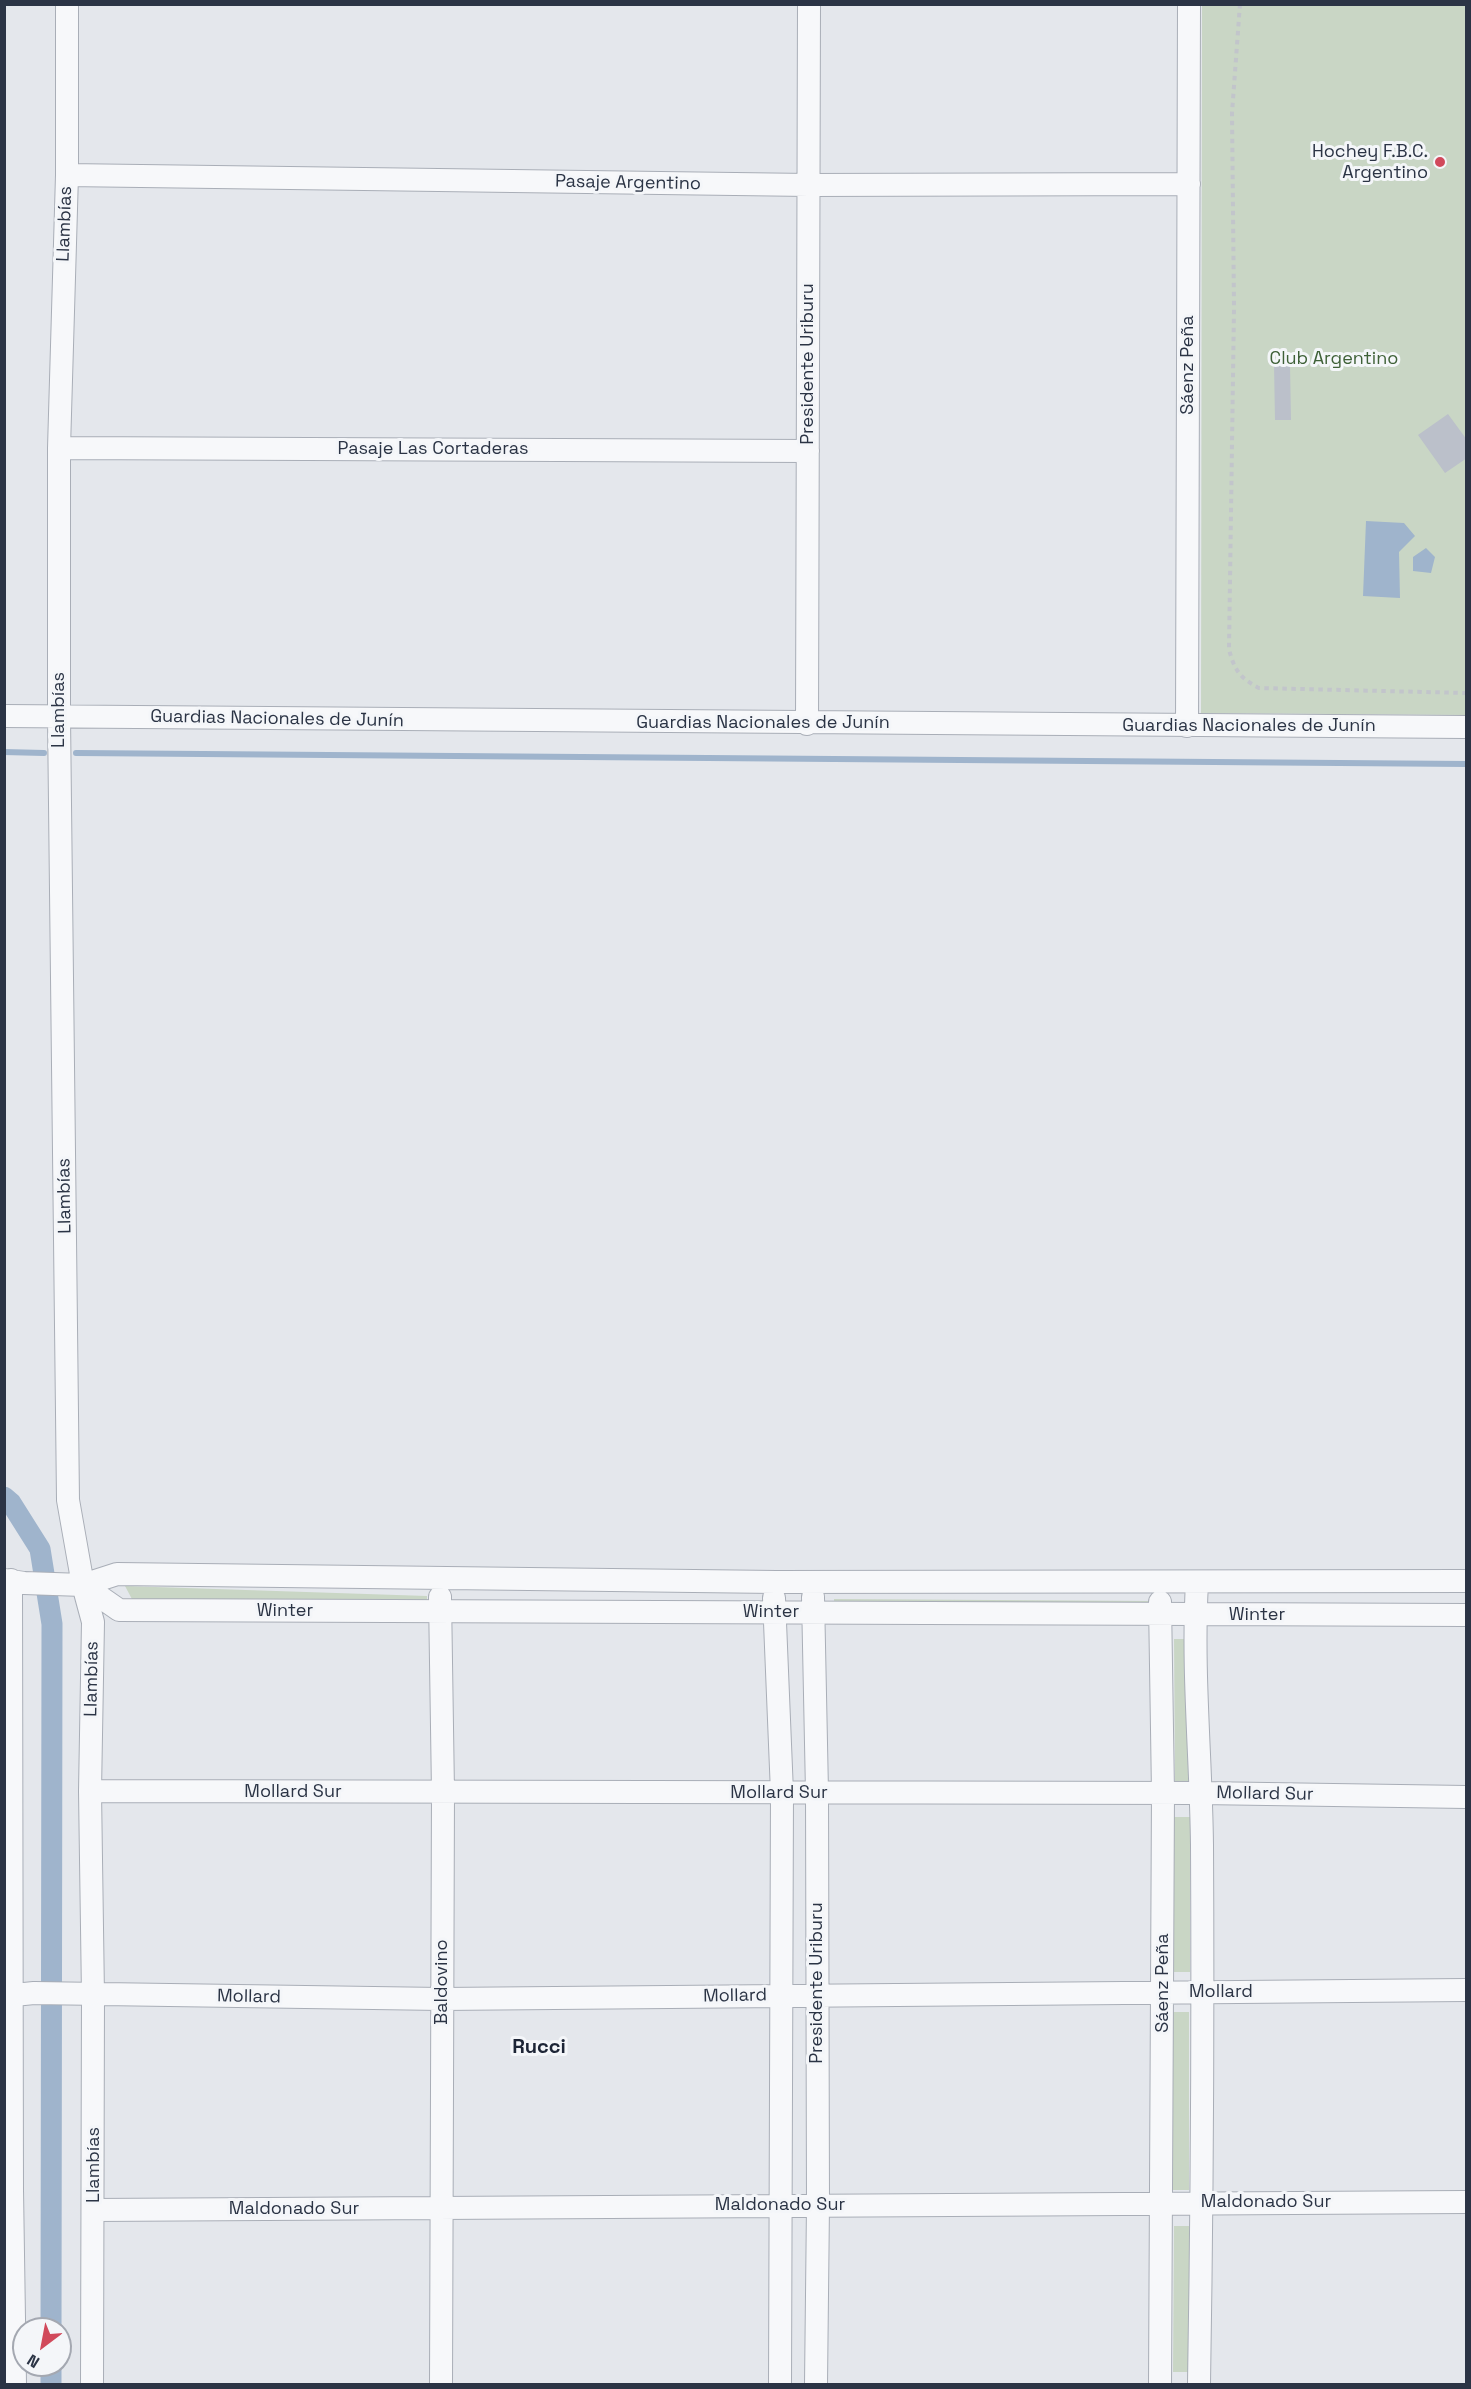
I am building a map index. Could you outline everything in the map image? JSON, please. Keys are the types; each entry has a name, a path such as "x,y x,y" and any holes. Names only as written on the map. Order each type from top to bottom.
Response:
{"street":[{"name":"Llambías","path":"67,4 67,175 59,448 59,717 68,1500 74,1585 93,1622 90,1791 94,2210 92,2385"},
{"name":"Presidente Uriburu","path":"807,724 809,4"},
{"name":"Sáenz Peña","path":"1187,726 1189,4"},
{"name":"Pasaje Argentino","path":"67,175 808,185 1189,184"},
{"name":"Pasaje Las Cortaderas","path":"59,448 808,451"},
{"name":"Guardias Nacionales de Junín","path":"4,716 1467,728"},
{"name":"Winter","path":"13,1581 74,1585 117,1574 776,1582 1467,1581"},
{"name":"Baldovino","path":"440,1579 443,1792 441,2385"},
{"path":"13,1581 8,1608 8,2189 15,2385"},
{"name":"Presidente Uriburu","path":"776,1582 774,1612 782,1793 780,2385"},
{"name":"Presidente Uriburu","path":"814,1582 812,1612 817,1792 816,2385"},
{"name":"Sáenz Peña","path":"1160,2385 1163,1793 1161,1582"},
{"path":"1197,1583 1195,1615 1201,1792 1203,1992 1199,2385"},
{"name":"Winter","path":"74,1585 119,1610 1467,1615"},
{"name":"Mollard Sur","path":"90,1791 1201,1792 1467,1797"},
{"name":"Mollard","path":"8,1996 34,1993 93,1996 441,1999 1467,1990"},
{"name":"Maldonado Sur","path":"94,2210 1467,2202"}],"path":[{"path":"1240,4 1232,114 1234,308 1229,649 1233,668 1242,679 1259,688 1467,693"}],"green space":[{"name":"Club Argentino","path":"1202,5 1466,5 1466,715 1201,713"},
{"path":"125,1586 427,1596 427,1610 133,1601"},
{"path":"834,1599 1150,1601 1150,1615 834,1613"},
{"path":"1174,1639 1187,1639 1188,1781 1175,1781"},
{"path":"1174,1817 1190,1817 1190,1972 1174,1972"},
{"path":"1173,2012 1189,2012 1189,2190 1172,2190"},
{"path":"1174,2226 1189,2226 1189,2372 1173,2372"}],"water":[{"path":"1366,521 1404,523 1415,536 1399,552 1400,598 1363,596"},
{"path":"1426,548 1435,557 1431,573 1413,571 1413,557"}],"building":[{"path":"1274,365 1290,365 1291,420 1275,420"},
{"path":"1448,414 1467,440 1467,458 1445,473 1418,435"}],"waterway":[{"path":"4,752 44,753"},
{"path":"76,753 1466,764"},
{"path":"4,1497 11,1503 40,1549 52,1624 51,2317"},
{"path":"51,2377 51,2384"}],"place":[{"name":"Hochey F.B.C. Argentino","path":"1440,162"}],"district":[{"name":"Rucci","path":"539,2048"}]}
